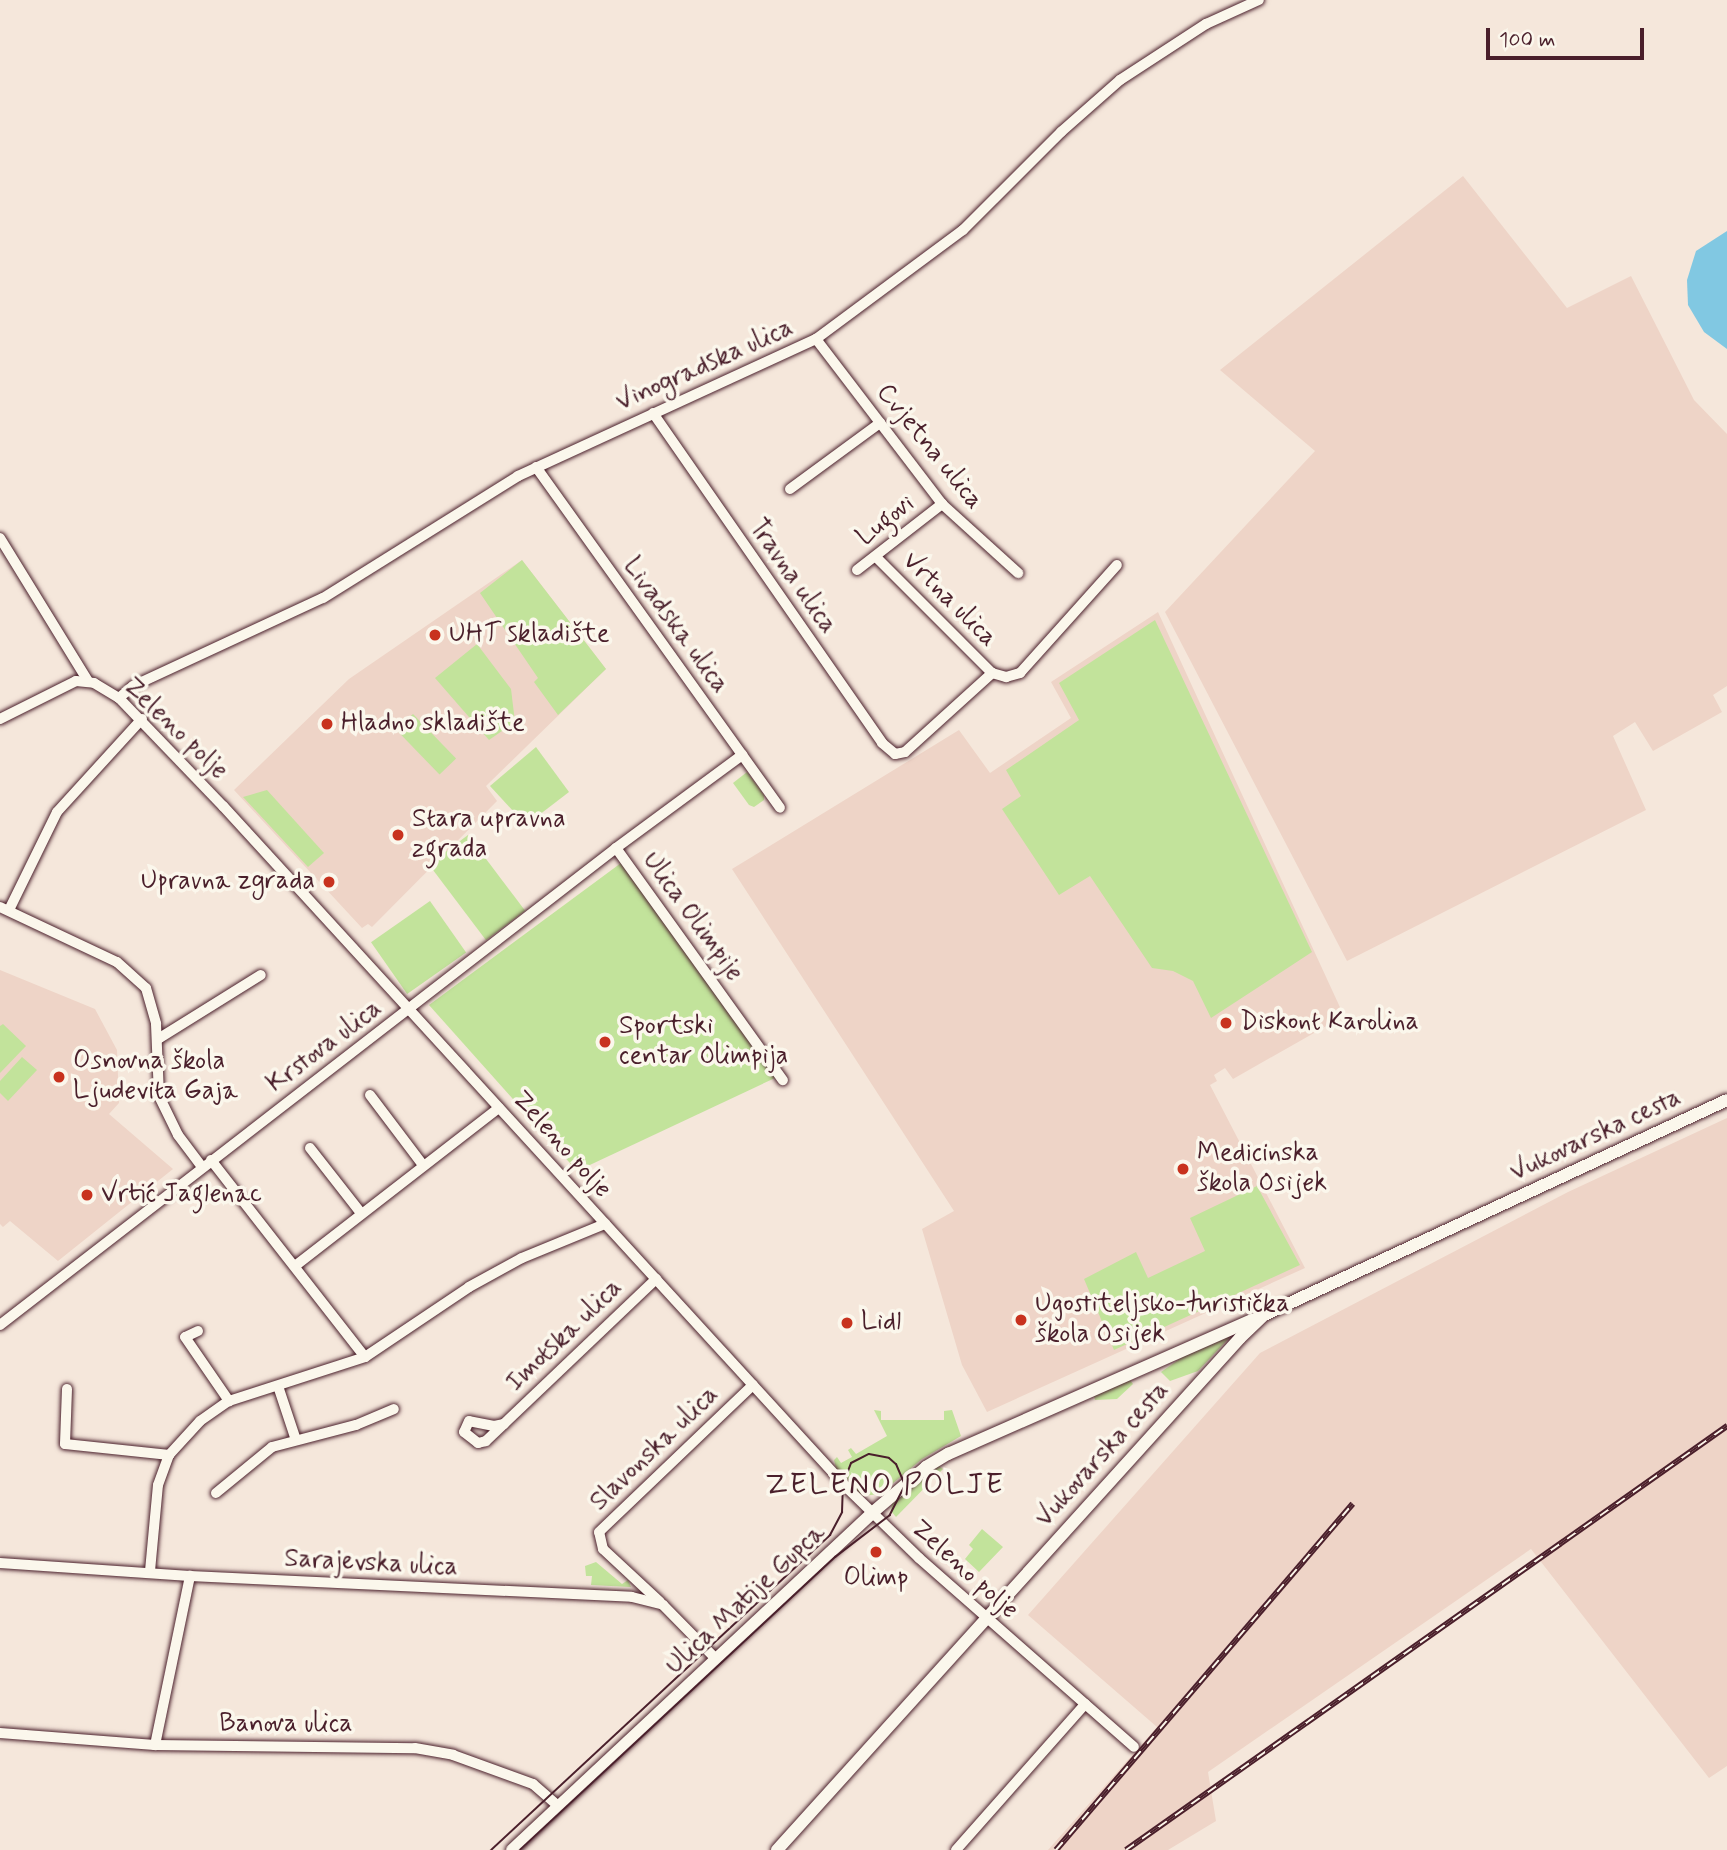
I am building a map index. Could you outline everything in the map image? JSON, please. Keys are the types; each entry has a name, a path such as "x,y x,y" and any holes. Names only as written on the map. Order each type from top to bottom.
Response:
{"main road":[{"name":"Vukovarska cesta","path":"778,1850 1264,1315 1727,1100"},
{"name":"Ulica Matije Gupca","path":"512,1850 872,1513 942,1457 1264,1315"}],"street":[{"name":"Vinogradska ulica","path":"119,698 142,682 260,630 323,598 536,467 816,339 963,230 1061,132 1120,80 1162,49 1206,24 1259,0"},
{"name":"Cvjetna ulica","path":"816,339 942,504 1018,573"},
{"name":"Travna ulica","path":"653,413 882,743 895,754 905,752"},
{"path":"790,489 880,423"},
{"name":"Livadska ulica","path":"536,467 780,808"},
{"name":"Lugovi","path":"856,570 942,504"},
{"name":"Zeleno polje","path":"0,538 88,681 119,698 142,719 872,1513 986,1618 1134,1747"},
{"name":"Vrtna ulica","path":"876,556 992,673 1006,677 1020,673 1117,565"},
{"name":"Vrtna ulica","path":"905,752 992,673"},
{"path":"0,719 76,681 88,681"},
{"path":"142,719 57,812 4,908 117,962 138,977 151,1000 158,1039 159,1096 178,1135 202,1167"},
{"name":"Ulica Olimpije","path":"409,1009 616,848 742,755"},
{"name":"Ulica Olimpije","path":"616,848 783,1080"},
{"path":"158,1039 261,975"},
{"name":"Krstova ulica","path":"0,1325 409,1009"},
{"path":"370,1095 423,1165"},
{"path":"295,1266 360,1213 499,1108"},
{"path":"310,1148 360,1213"},
{"path":"211,1160 365,1357"},
{"path":"150,1571 158,1485 169,1455 200,1421 229,1401 365,1357 480,1281 522,1258 605,1224"},
{"name":"Imotska ulica","path":"504,1424 656,1279"},
{"path":"198,1331 185,1337 229,1401"},
{"name":"Slavonska ulica","path":"663,1605 603,1549 598,1536 601,1528 753,1385"},
{"path":"278,1386 296,1440"},
{"path":"67,1389 65,1444 169,1455"},
{"path":"216,1493 272,1447 356,1425 394,1409"},
{"name":"Sarajevska ulica","path":"0,1563 150,1571 190,1576 632,1597 663,1605"},
{"path":"155,1745 190,1576"},
{"path":"663,1605 716,1659"},
{"path":"956,1850 1085,1704"},
{"name":"Banova ulica","path":"0,1733 155,1745 424,1749 465,1758 533,1784 558,1807"}],"shaded area":[{"path":"1463,176 1567,308 1631,276 1694,400 1727,434 1727,686 1713,695 1722,712 1653,751 1635,722 1613,736 1646,810 1347,961 1165,612 1315,451 1220,370"},
{"path":"522,560 606,669 486,786 497,801 372,927 368,924 362,928 234,790 349,679"},
{"path":"1158,612 1344,1016 1233,1079 1225,1068 1214,1075 1217,1081 1210,1085 1305,1268 987,1412 962,1365 922,1229 954,1211 732,869 959,730 990,773 1071,718 1051,682"},
{"name":"Osnovna škola Ljudevita Gaja","path":"0,970 95,1009 117,1050 119,1103 109,1114 173,1169 58,1261 10,1221 3,1227 0,1224"},
{"path":"1727,1118 1727,1766 1709,1778 1531,1549 1208,1772 1216,1821 1168,1850 1048,1850 1157,1727 1028,1615 1260,1353 1568,1192"}],"green space":[{"path":"522,560 606,669 558,715 534,682 538,678 480,593"},
{"path":"1155,620 1312,952 1211,1018 1193,981 1173,971 1152,968 1090,876 1059,895 1002,809 1021,796 1006,770 1079,720 1059,683"},
{"path":"477,644 511,689 515,722 489,740 435,678"},
{"path":"413,714 456,759 440,775 396,730"},
{"path":"536,747 569,792 526,825 490,786"},
{"path":"747,772 764,795 764,800 754,807 749,805 733,783"},
{"path":"267,790 324,853 308,867 243,797"},
{"path":"468,835 525,911 486,940 429,864"},
{"name":"Sportski centar Olimpija","path":"621,863 775,1078 577,1171 429,1005"},
{"path":"430,901 466,953 407,994 371,942"},
{"path":"3,1024 26,1046 0,1073 0,1026"},
{"path":"22,1057 37,1070 8,1101 0,1093 0,1081"},
{"path":"1257,1186 1300,1265 1114,1350 1084,1279 1136,1252 1148,1278 1205,1251 1190,1218"},
{"path":"1231,1336 1198,1371 1170,1381 1161,1372 1184,1356"},
{"path":"1130,1380 1133,1384 1117,1399 1095,1400 1094,1396"},
{"path":"874,1410 881,1411 881,1420 944,1420 944,1411 952,1410 961,1436 922,1459 880,1494 862,1496 836,1468 834,1460 837,1457 841,1463 852,1457 848,1450 851,1448 856,1454 887,1436"},
{"path":"939,1466 943,1469 896,1517 891,1511 892,1503"},
{"path":"982,1529 1003,1547 979,1572 965,1559 973,1549 969,1545"},
{"path":"596,1562 622,1584 628,1580 631,1587 591,1585 592,1576 586,1576 585,1566"}],"water":[{"path":"1727,231 1727,349 1704,332 1688,305 1687,280 1696,251"}],"tram line":[{"path":"491,1850 830,1535 842,1512 843,1484 851,1463 869,1454 889,1458 896,1464 905,1485 890,1515 835,1557 520,1850"}],"railway":[{"path":"1126,1850 1727,1426"},
{"path":"1056,1850 1353,1504"}],"place":[{"name":"UHT skladište","path":"435,635"},
{"name":"Hladno skladište","path":"327,724"},
{"name":"Stara upravna zgrada","path":"398,835"},
{"name":"Upravna zgrada","path":"329,882"},
{"name":"Diskont Karolina","path":"1226,1023"},
{"name":"Sportski centar Olimpija","path":"605,1042"},
{"name":"Osnovna škola Ljudevita Gaja","path":"59,1077"},
{"name":"Medicinska škola Osijek","path":"1183,1169"},
{"name":"Vrtić Jaglenac","path":"87,1195"},
{"name":"Ugostiteljsko-turistička škola Osijek","path":"1021,1320"},
{"name":"Lidl","path":"847,1323"},
{"name":"Olimp","path":"876,1552"}],"district":[{"name":"ZELENO POLJE","path":"885,1485"}]}
